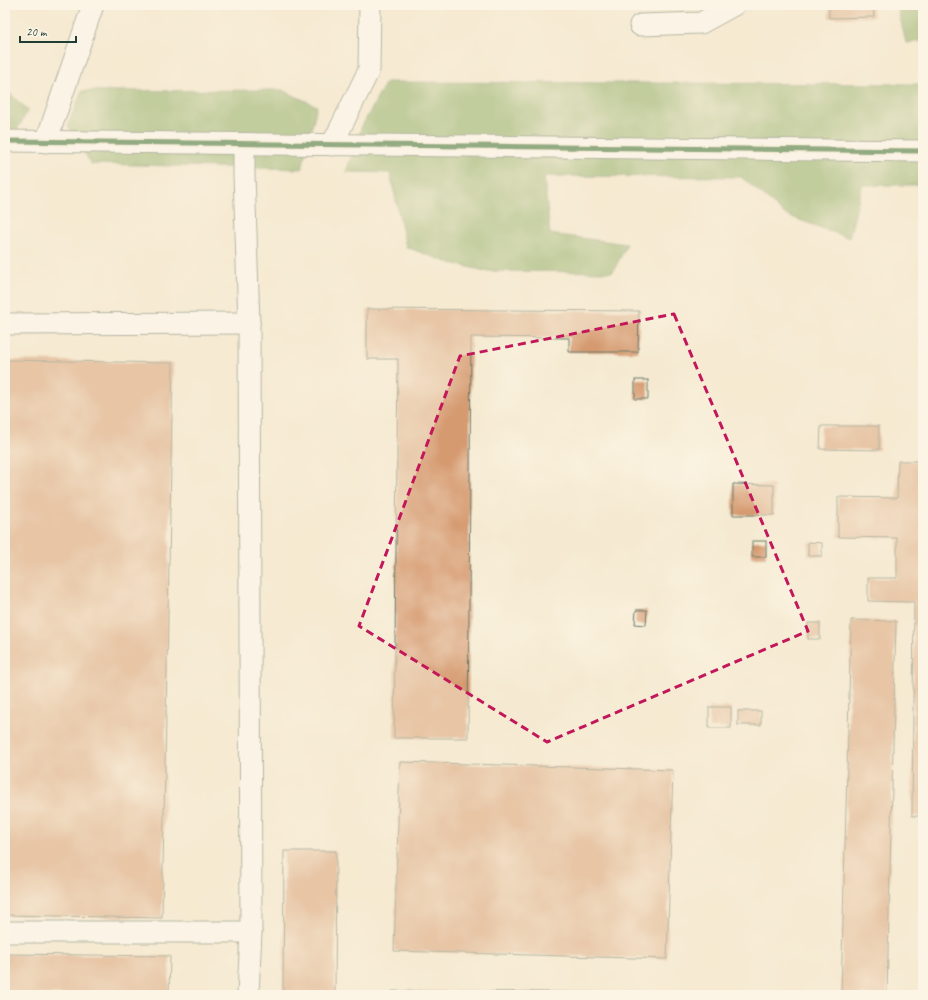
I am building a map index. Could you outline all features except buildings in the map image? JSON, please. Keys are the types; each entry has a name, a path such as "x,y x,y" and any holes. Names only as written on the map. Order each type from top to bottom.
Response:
{"street":[{"path":"46,142 93,5"},
{"path":"332,145 369,70 370,5"},
{"path":"640,25 701,23 734,5"},
{"path":"5,141 923,151"},
{"path":"244,144 249,323 251,932 248,995"},
{"path":"5,324 249,323"},
{"path":"5,932 251,932"}],"highlighted area":[{"path":"674,314 808,631 547,742 359,626 460,356"}],"green space":[{"path":"897,5 923,5 923,41 906,43"},
{"path":"386,82 923,84 923,185 862,185 849,238 786,215 741,177 544,176 550,234 627,244 613,272 485,271 447,262 406,247 390,173 346,172 362,126"},
{"path":"5,89 28,110 5,152"},
{"path":"282,90 317,106 302,169 91,164 68,125 82,91"}],"cycle path":[{"path":"5,141 923,151"}]}
